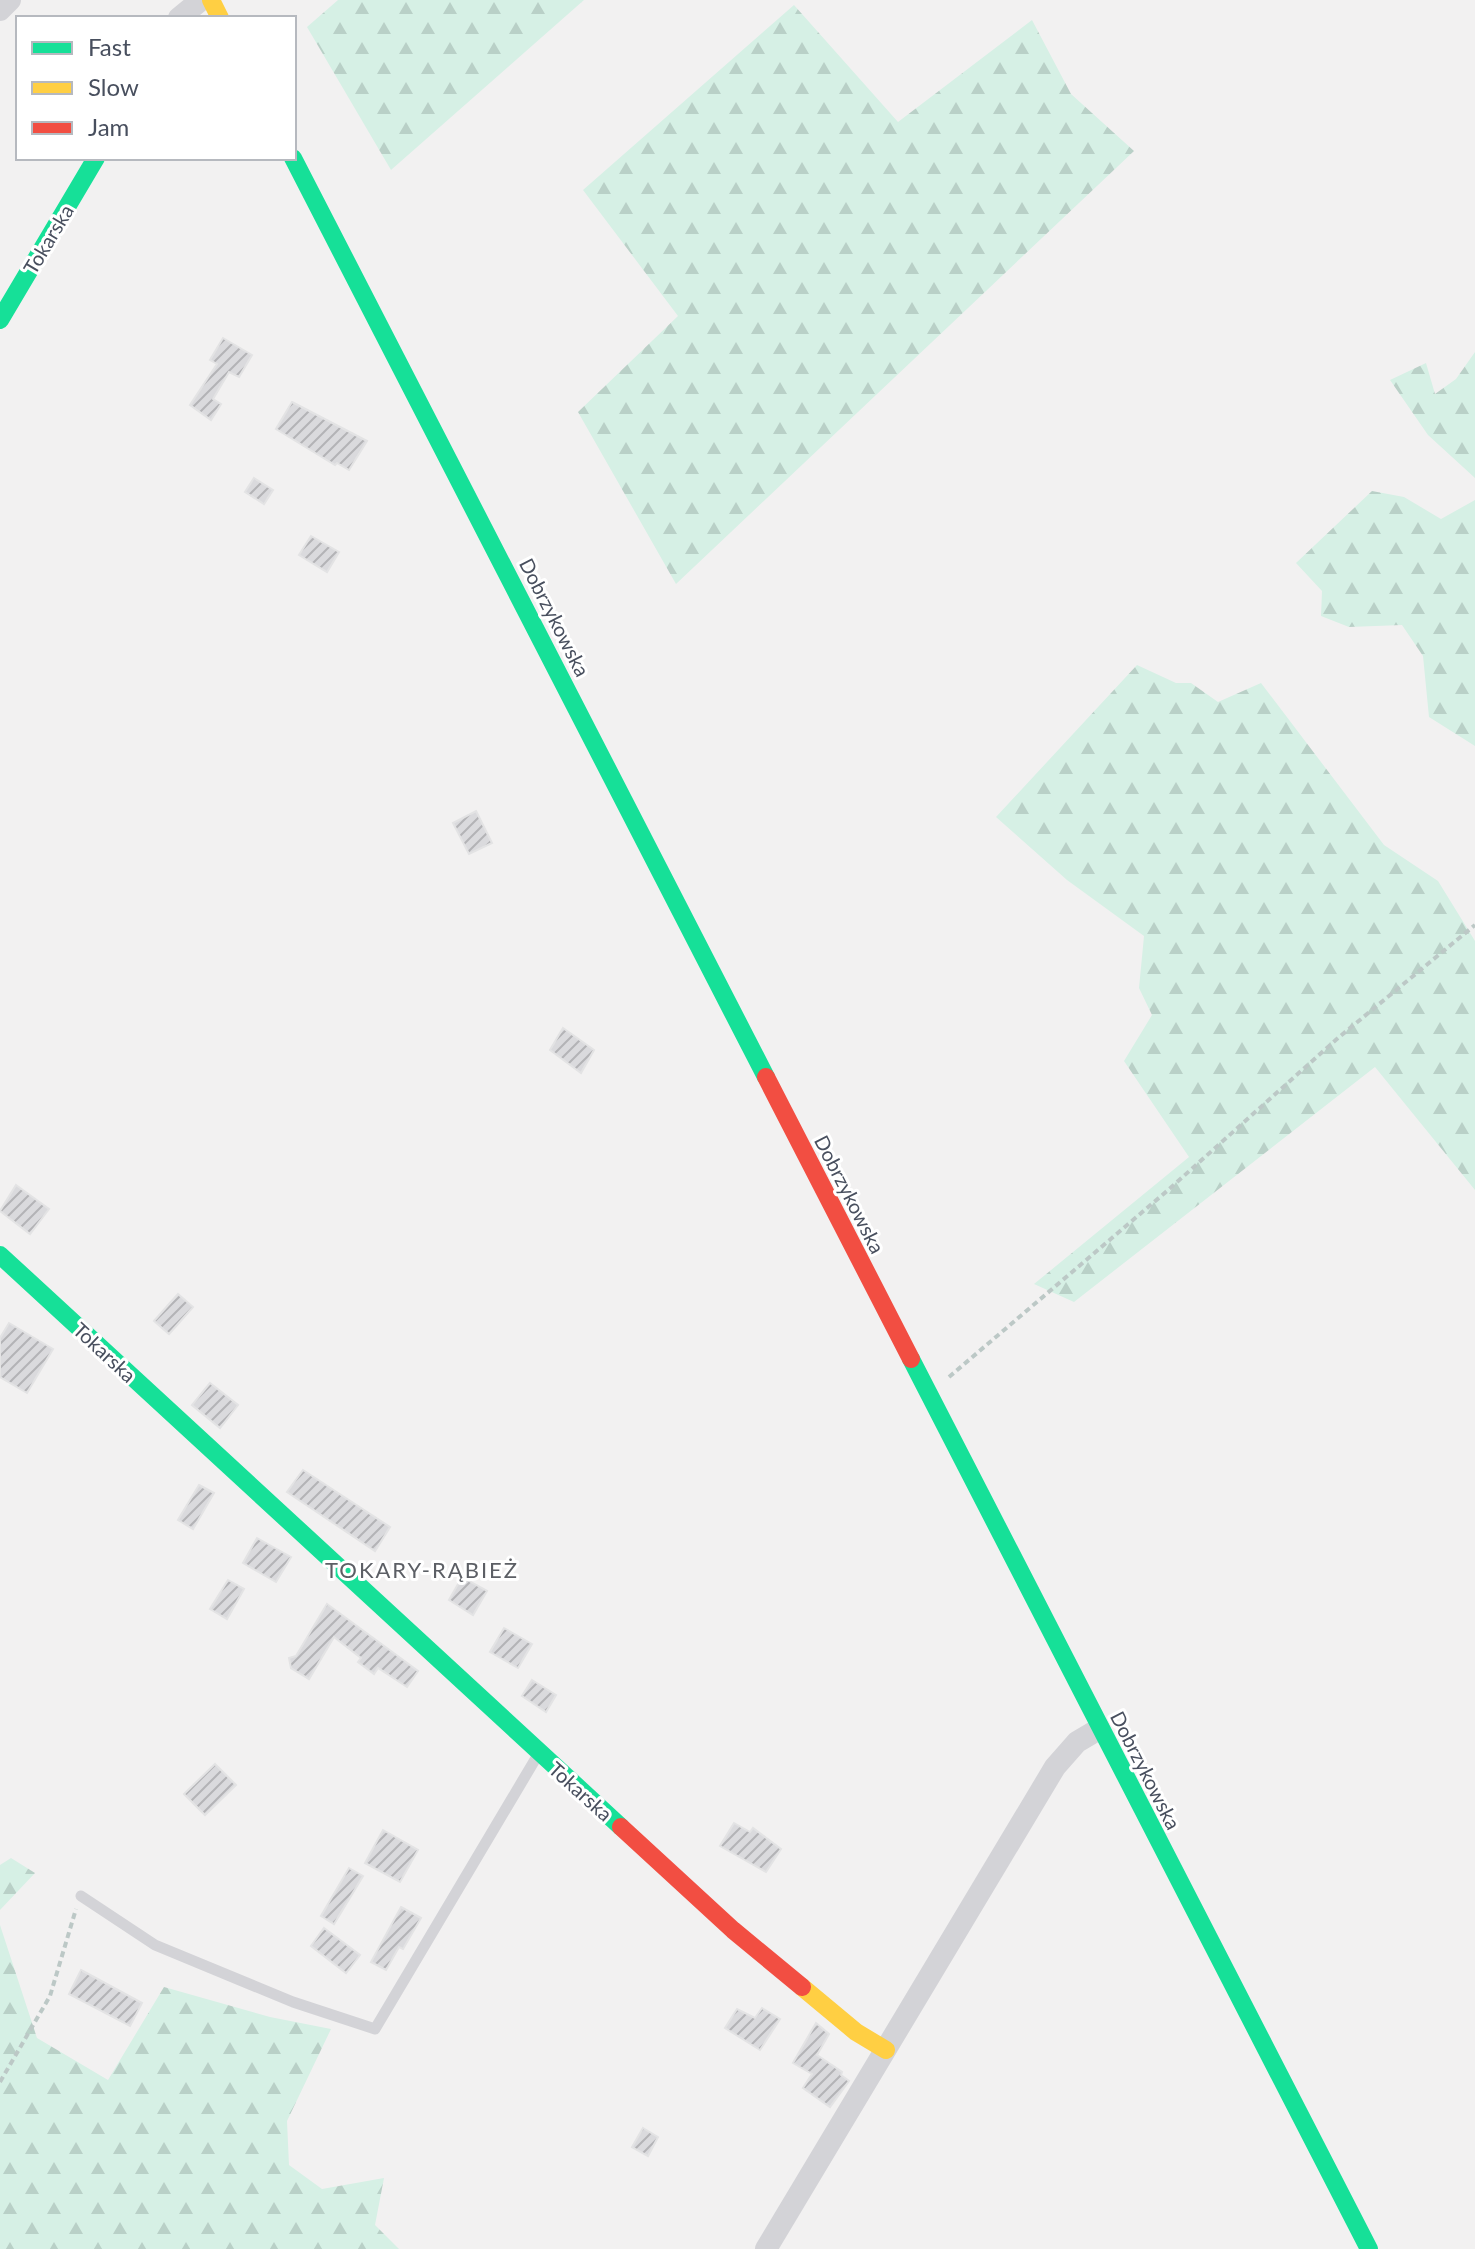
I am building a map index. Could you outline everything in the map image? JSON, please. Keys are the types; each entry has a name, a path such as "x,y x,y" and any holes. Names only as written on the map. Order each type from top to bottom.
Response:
{"main road":[{"name":"Tokarska","path":"0,320 95,160"},
{"name":"Dobrzykowska","path":"294,160 1369,2249"},
{"name":"Tokarska","path":"0,1255 733,1930 856,2032 886,2050"}],"street":[{"path":"0,10 10,0"},
{"path":"181,16 201,0"},
{"path":"766,2249 1055,1767 1077,1742 1099,1729"}],"lane":[{"path":"81,1896 155,1945 293,2002 375,2029 539,1752"}],"path":[{"path":"929,1395 1167,1191 1338,1038 1475,925"},
{"path":"0,2082 50,1996 81,1896"}],"green space":[{"path":"338,0 584,0 391,170 307,27"},
{"path":"794,5 898,122 1032,20 1071,94 1134,151 676,584 578,412 678,316 583,190"},
{"path":"1475,352 1475,478 1428,435 1390,380 1426,363 1435,394 1456,379"},
{"path":"1372,491 1404,497 1441,519 1475,500 1475,746 1429,717 1423,656 1402,625 1349,627 1321,616 1322,591 1296,563"},
{"path":"1137,665 1176,683 1191,683 1218,702 1261,683 1384,845 1438,881 1475,941 1475,1190 1375,1067 1074,1302 1034,1284 1189,1157 1124,1061 1152,1015 1139,988 1144,936 1067,880 996,817"},
{"path":"11,1858 35,1873 0,1910 0,1865"},
{"path":"0,1925 37,2038 108,2080 164,1987 270,2017 331,2029 287,2121 289,2165 322,2189 384,2178 375,2225 399,2249 0,2249"}],"building":[{"path":"223,338 252,355 239,377 229,372 213,399 221,404 211,420 190,405 217,364 210,360"},
{"path":"292,402 367,441 349,470 337,463 335,465 276,429"},
{"path":"254,478 273,490 264,504 245,492"},
{"path":"311,536 339,552 327,572 299,555"},
{"path":"476,811 492,843 469,854 453,823"},
{"path":"563,1028 594,1050 581,1073 550,1050"},
{"path":"16,1185 49,1209 30,1234 0,1211"},
{"path":"178,1294 193,1307 169,1334 154,1321"},
{"path":"9,1323 53,1349 27,1393 0,1377 0,1338"},
{"path":"210,1383 238,1405 220,1428 192,1405"},
{"path":"303,1470 390,1527 375,1551 287,1492"},
{"path":"199,1485 214,1493 193,1529 178,1520"},
{"path":"257,1538 291,1557 276,1582 243,1563"},
{"path":"462,1577 487,1591 473,1615 449,1600"},
{"path":"228,1580 244,1589 227,1619 210,1609"},
{"path":"327,1604 418,1671 407,1687 378,1668 374,1674 358,1662 361,1658 334,1637 309,1679 291,1668 289,1658 296,1656"},
{"path":"504,1628 532,1644 518,1668 490,1652"},
{"path":"532,1680 556,1695 546,1712 522,1696"},
{"path":"215,1764 236,1785 205,1815 184,1794"},
{"path":"734,1823 750,1832 753,1828 781,1849 766,1872 720,1846"},
{"path":"383,1830 418,1850 400,1882 365,1863"},
{"path":"349,1868 363,1876 334,1924 321,1916"},
{"path":"401,1907 421,1918 386,1970 371,1962"},
{"path":"324,1928 360,1955 346,1973 311,1946"},
{"path":"81,1970 142,2003 130,2026 69,1994"},
{"path":"762,2008 780,2019 760,2050 725,2028 737,2009 755,2018"},
{"path":"816,2023 829,2034 817,2055 842,2072 841,2075 849,2081 830,2107 803,2088 812,2074 793,2063"},
{"path":"643,2128 658,2137 648,2156 632,2147"}],"traffic: fast":[{"path":"0,320 95,160"},
{"path":"294,160 766,1077"},
{"path":"0,1255 621,1827"},
{"path":"911,1359 1369,2249"}],"traffic: slow":[{"path":"211,0 219,16"},
{"path":"802,1987 856,2032 886,2050"}],"traffic: jam":[{"path":"766,1077 911,1359"},
{"path":"621,1827 733,1930 802,1987"}],"district":[{"name":"TOKARY-RĄBIEŻ","path":"422,1569"}]}
